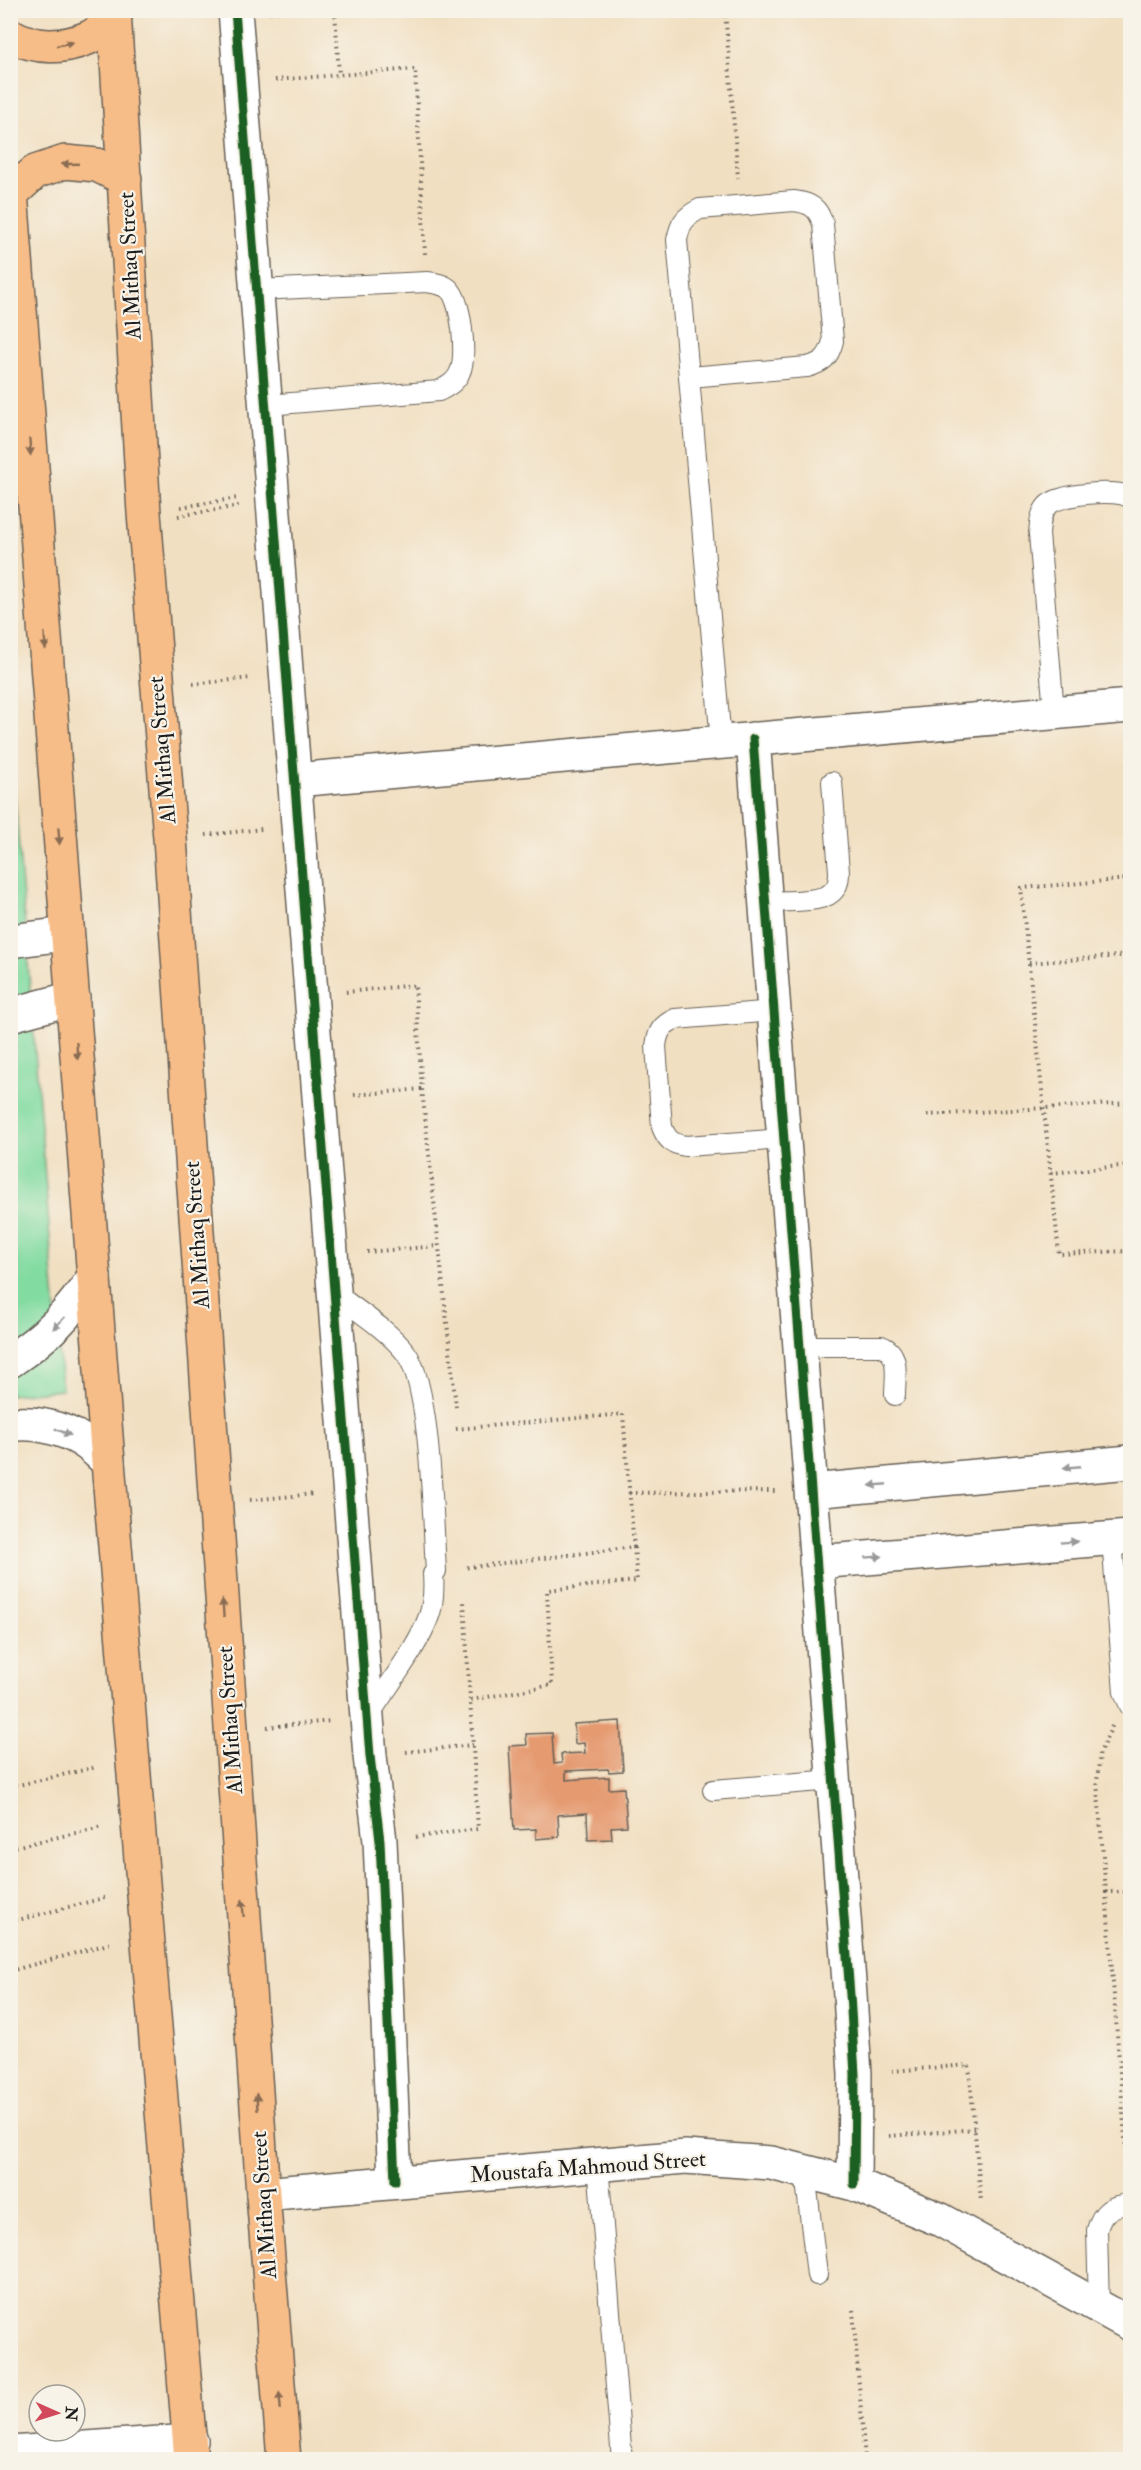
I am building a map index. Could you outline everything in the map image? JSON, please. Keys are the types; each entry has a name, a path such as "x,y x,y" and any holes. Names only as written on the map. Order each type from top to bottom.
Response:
{"main road":[{"path":"10,35 27,44 59,46 90,38 115,14"},
{"name":"Al Mithaq Street","path":"115,14 145,517 170,838 263,2194 284,2460"},
{"path":"125,179 97,165 65,162 35,172 11,186 66,934 73,998 132,1758 191,2450"}],"street":[{"path":"235,10 370,1756 380,1841 395,2181"},
{"path":"295,780 1131,706"},
{"path":"737,741 766,902 855,2074 854,2184"},
{"path":"10,940 66,934"},
{"path":"10,1015 73,998"},
{"path":"10,1361 44,1339 72,1310 94,1277"},
{"path":"10,1425 19,1423 52,1428 82,1441 108,1462"},
{"path":"811,1491 1131,1462"},
{"path":"816,1562 1121,1538"},
{"name":"Moustafa Mahmoud Street","path":"263,2194 685,2157 771,2163 854,2184 941,2220 1131,2324"},
{"path":"10,2453 191,2450"}],"lane":[{"path":"690,377 820,364 830,354 833,341 823,225 819,211 808,202 794,201 700,209 687,215 679,226 677,240 690,377 737,741"},
{"path":"258,290 427,282 440,284 450,290 457,299 460,311 463,357 461,372 452,384 439,391 267,405"},
{"path":"1054,712 1039,534 1040,519 1048,506 1060,498 1112,493 1127,495 1131,498"},
{"path":"766,902 820,898 831,893 838,884 832,782"},
{"path":"774,1011 675,1019 664,1024 658,1034 656,1046 661,1115 666,1137 674,1144 686,1146 784,1139"},
{"path":"336,1294 395,1341 407,1355 416,1372 426,1432 436,1570 433,1574 434,1594 429,1615 368,1717"},
{"path":"800,1346 880,1346 887,1348 893,1354 895,1361 895,1395"},
{"path":"1121,1538 1124,1692 1130,1705"},
{"path":"713,1790 833,1780"},
{"path":"598,2164 622,2460"},
{"path":"805,2172 818,2275"},
{"path":"1099,2306 1097,2230 1100,2218 1107,2209 1130,2204"}],"path":[{"path":"335,10 339,75"},
{"path":"725,10 741,205"},
{"path":"242,82 415,69 427,282"},
{"path":"145,517 223,500"},
{"path":"145,517 224,509"},
{"path":"232,680 250,678"},
{"path":"244,831 263,829"},
{"path":"1131,879 1021,888 1059,1254 1131,1251"},
{"path":"1029,963 1131,955"},
{"path":"312,995 415,986 422,1089 458,1429"},
{"path":"319,1098 422,1089"},
{"path":"927,1115 1131,1103"},
{"path":"1050,1173 1131,1165"},
{"path":"333,1255 438,1246"},
{"path":"426,1432 623,1414 637,1581 548,1590 552,1685 471,1700"},
{"path":"629,1493 811,1491"},
{"path":"291,1496 310,1494"},
{"path":"436,1570 634,1546"},
{"path":"462,1568 463,1580"},
{"path":"380,1841 478,1829 464,1592"},
{"path":"1130,1705 1111,1727 1100,1753 1097,1782 1130,2204"},
{"path":"306,1724 325,1722"},
{"path":"370,1756 473,1745"},
{"path":"10,1787 132,1758"},
{"path":"10,1848 137,1818"},
{"path":"10,1922 143,1888"},
{"path":"1106,1892 1131,1892"},
{"path":"10,1971 147,1934"},
{"path":"855,2074 969,2064 984,2243"},
{"path":"856,2138 975,2129"},
{"path":"853,2310 865,2460"}],"green space":[{"path":"11,749 62,1390 10,1395"}],"building":[{"path":"620,1721 623,1771 609,1772 608,1769 566,1771 566,1780 609,1777 609,1789 624,1788 627,1826 611,1827 612,1839 588,1840 587,1813 558,1815 559,1837 536,1839 536,1829 514,1830 509,1746 527,1745 526,1734 552,1733 554,1764 562,1763 561,1754 585,1753 584,1743 575,1744 574,1724"}],"cycle path":[{"path":"235,10 370,1756 380,1841 395,2181"},
{"path":"753,739 850,1995 855,2074 854,2184"}]}
